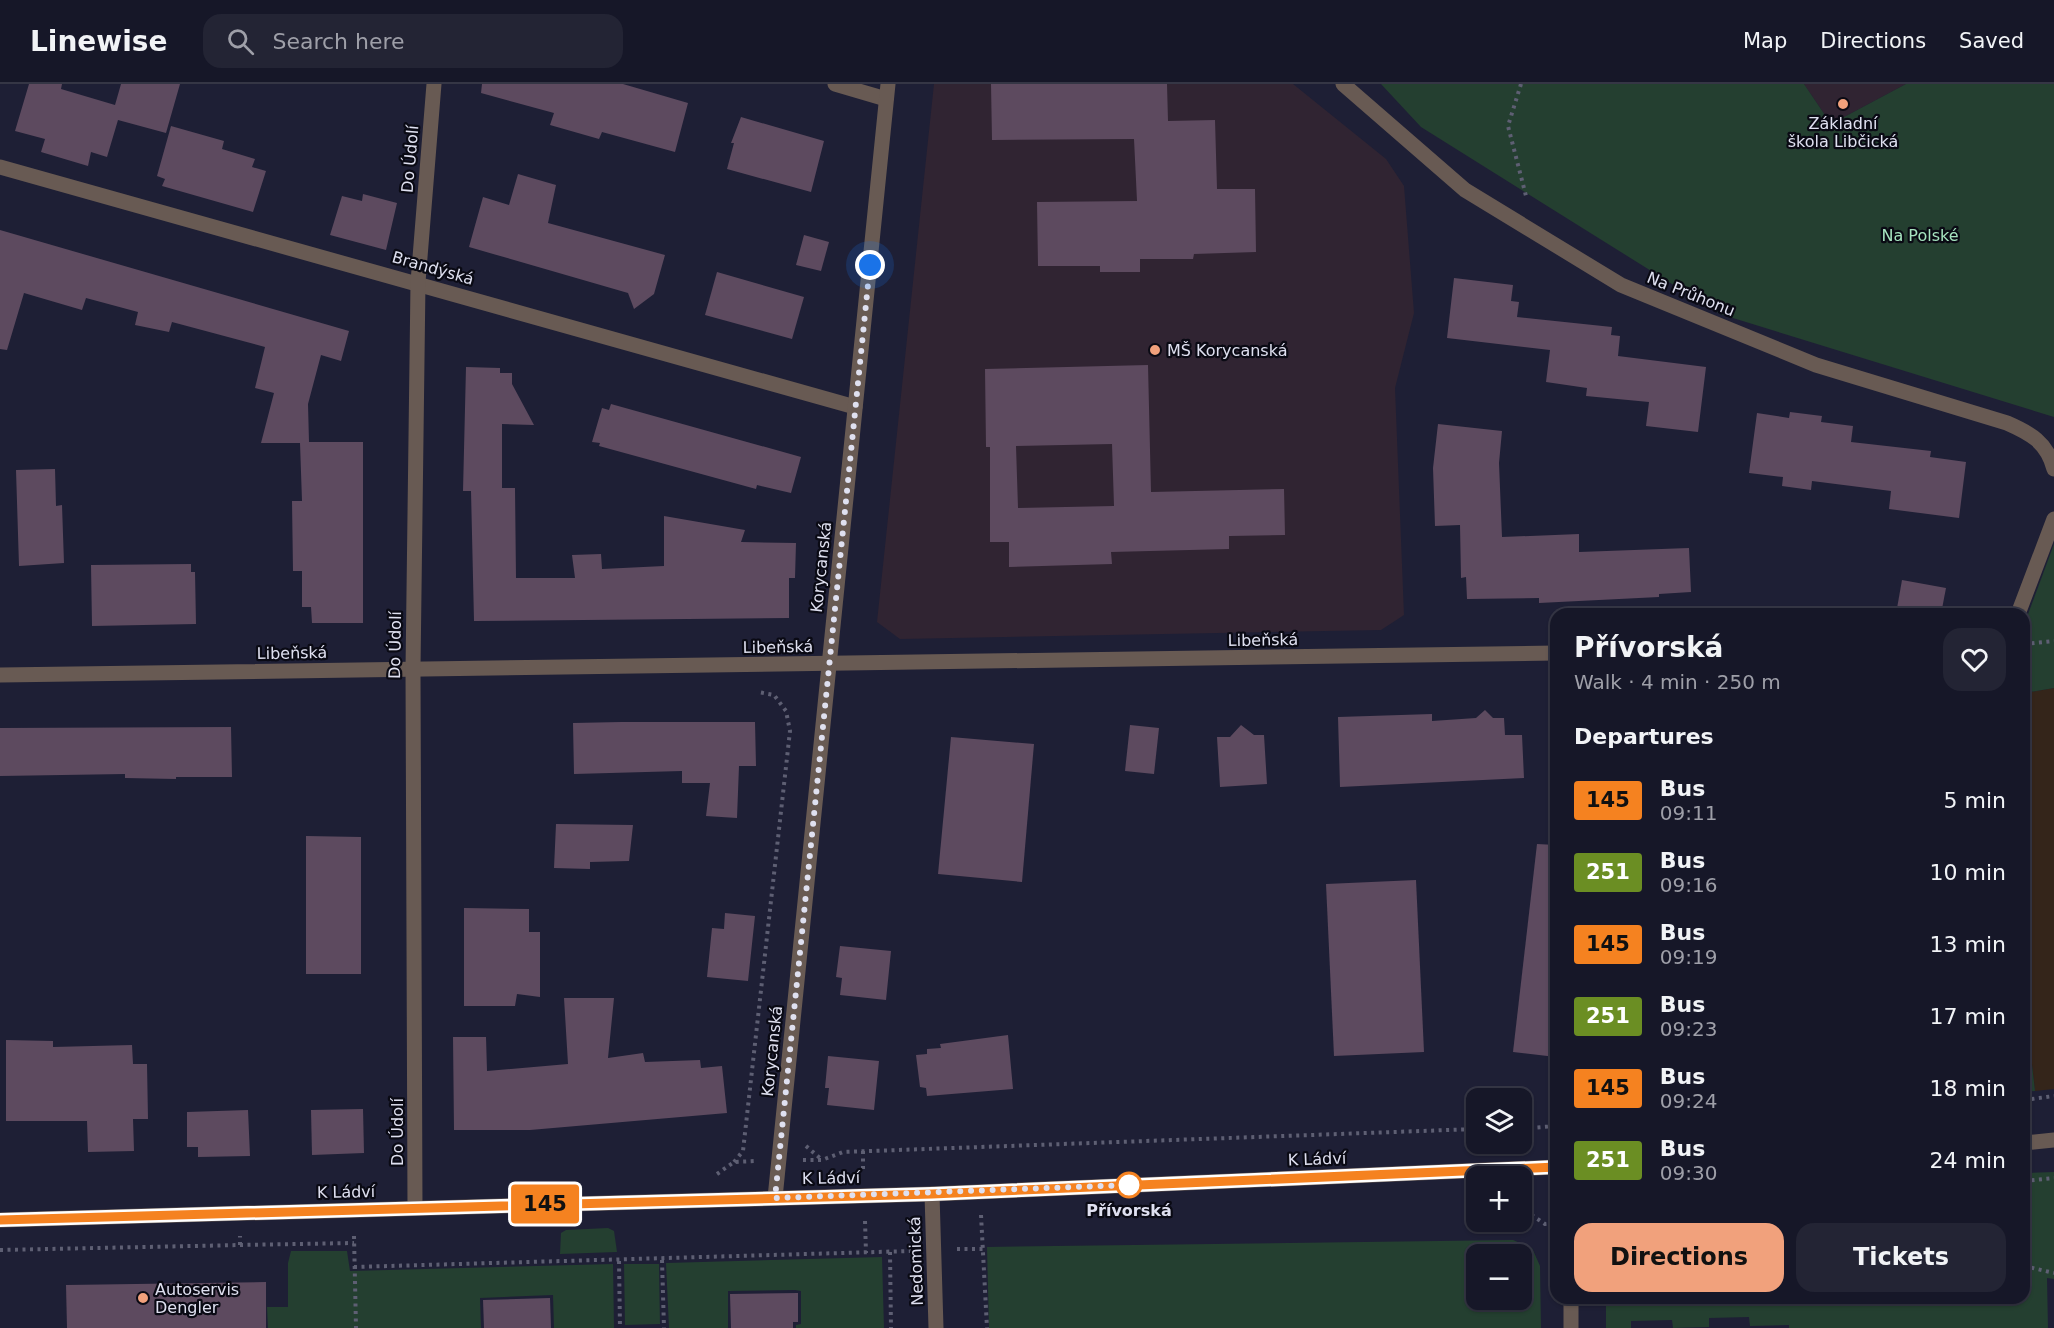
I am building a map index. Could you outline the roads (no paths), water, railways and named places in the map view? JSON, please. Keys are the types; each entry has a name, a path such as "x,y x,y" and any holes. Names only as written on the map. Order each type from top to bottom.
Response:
{"street":[{"name":"Do Údolí","path":"416,1208 412,669 418,282 434,84"},
{"path":"835,84 887,92"},
{"name":"Na Průhonu","path":"1343,84 1465,190 1621,285 1805,360 2007,423 2030,433 2048,452 2054,469"},
{"name":"Korycanská","path":"775,1198 887,92"},
{"name":"Brandýská","path":"0,167 855,406"},
{"path":"2020,608 2054,519"},
{"name":"Libeňská","path":"0,675 1550,653"},
{"path":"2030,1142 2054,1140"},
{"name":"K Ládví","path":"0,1220 932,1194 1550,1167"},
{"name":"Nedomická","path":"932,1194 936,1328"},
{"path":"1571,1304 1571,1328"}],"place":[{"name":"Základní škola Libčická","path":"1843,104"},
{"name":"MŠ Korycanská","path":"1155,350"},
{"name":"Přívorská","path":"1129,1185"},
{"name":"Autoservis Dengler","path":"143,1298"}],"park label":[{"name":"Na Polské","path":"1920,235"}]}
